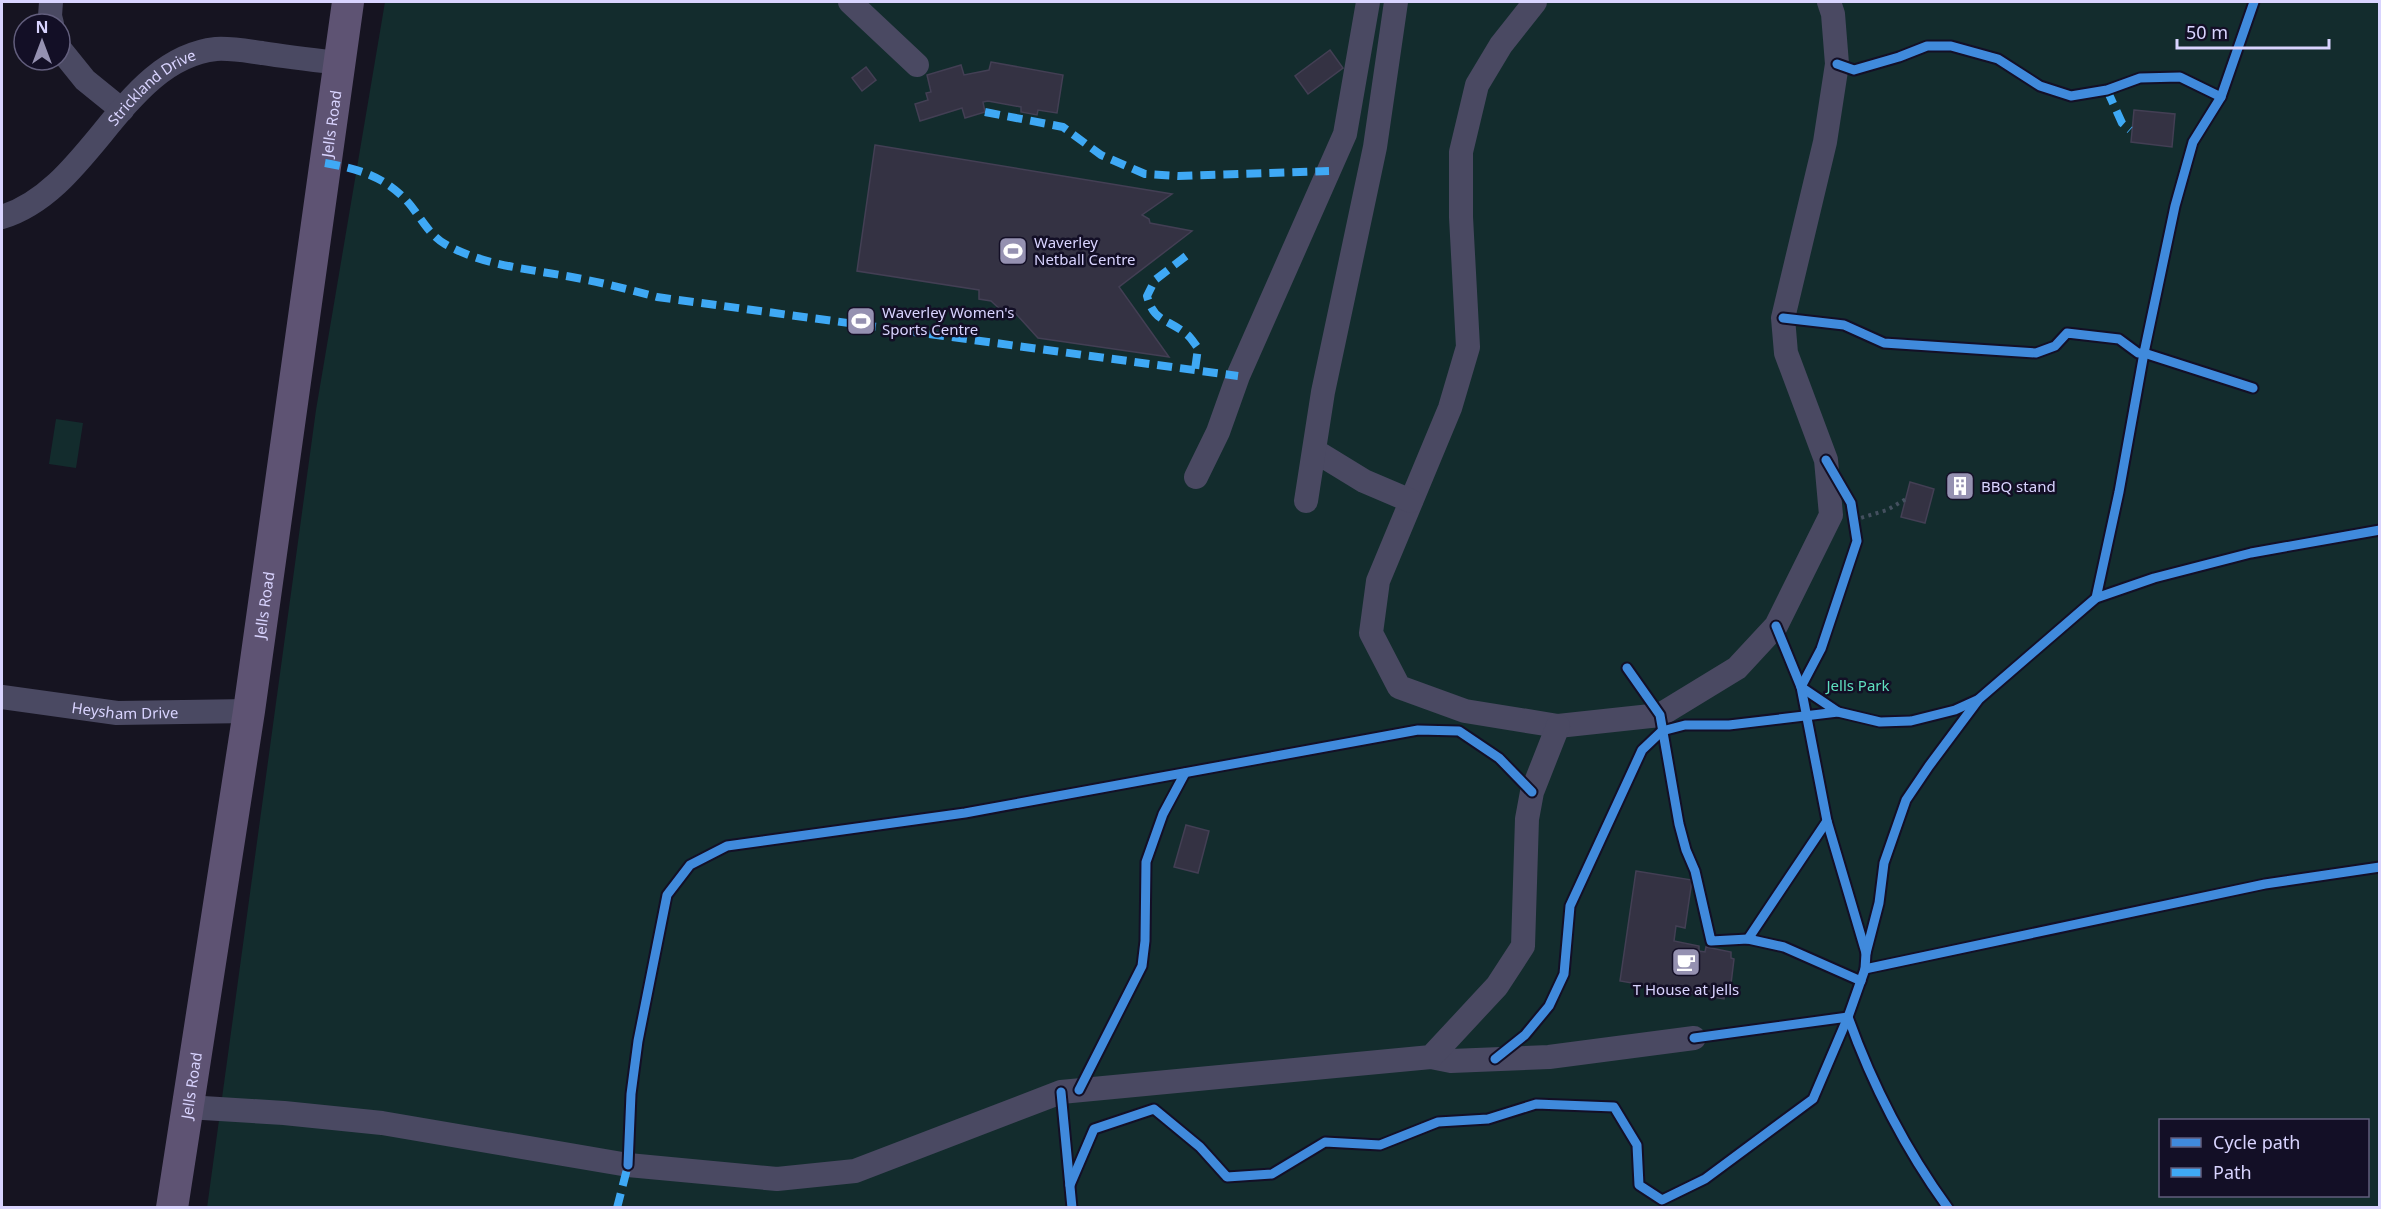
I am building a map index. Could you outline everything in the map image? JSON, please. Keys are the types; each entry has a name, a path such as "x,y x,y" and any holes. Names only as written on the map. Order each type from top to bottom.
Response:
{"main road":[{"name":"Jells Road","path":"172,1208 249,711 348,2"}],"street":[{"path":"850,2 917,65"},
{"path":"1196,477 1218,432 1238,376 1345,135 1368,2"},
{"path":"1306,501 1323,392 1375,147 1396,2"},
{"path":"1535,2 1502,45 1477,85 1461,152 1461,217 1468,347 1450,408 1378,582 1371,633 1399,687 1465,711 1558,726 1660,715 1737,668 1776,626 1831,515 1826,460 1786,353 1783,318 1825,142 1837,64 1833,14 1829,2"},
{"name":"Strickland Drive","path":"2,217 33,203 59,184 122,110 161,71 189,55 217,49 339,63"},
{"path":"72,64 85,80 122,110"},
{"path":"1329,171 1368,182"},
{"path":"1315,451 1364,481 1411,501"},
{"name":"Heysham Drive","path":"2,697 117,713 249,711"},
{"path":"1431,1057 1497,986 1523,946 1527,819 1532,792 1558,726"},
{"path":"187,1107 284,1113 382,1124 628,1165 777,1179 855,1171 1060,1092 1431,1057 1451,1061 1549,1057 1694,1038"}],"path":[{"path":"1855,531 1853,516 1887,510 1906,499"}],"green space":[{"name":"Jells Park","path":"385,2 2379,2 2379,1207 207,1208 316,410"},
{"path":"56,419 83,423 76,468 49,464"}],"building":[{"path":"1330,50 1343,68 1308,94 1295,76"},
{"path":"991,62 1063,75 1057,113 1038,110 1037,115 1021,112 1021,107 988,101 983,102 985,112 965,118 962,108 920,121 915,104 928,100 926,93 931,92 927,75 961,65 964,75 989,70"},
{"path":"866,67 876,80 862,91 852,78"},
{"path":"2134,110 2175,114 2172,147 2131,142"},
{"name":"Waverley Netball Centre","path":"875,145 1172,194 1142,215 1149,219 1150,223 1192,231 1119,287 1169,357 1038,338 1016,314 1002,311 991,301 979,299 979,290 857,271"},
{"path":"1910,482 1934,489 1925,523 1901,517"},
{"path":"1186,825 1209,831 1198,873 1174,867"},
{"path":"1636,871 1692,880 1685,928 1676,926 1674,941 1699,946 1699,951 1705,952 1706,947 1731,952 1731,958 1734,959 1730,992 1725,992 1724,999 1620,981"}],"marked path":[{"path":"2107,90 2122,123 2130,130"},
{"path":"985,112 1063,127 1101,155 1145,174 1178,176 1329,171"},
{"path":"325,163 357,170 395,189 427,228 445,244 477,258 510,266 587,280 657,297 1238,376"},
{"path":"1186,256 1155,280 1147,296 1153,311 1187,334 1198,348 1195,370"},
{"path":"617,1208 628,1165"}],"cycle path":[{"path":"2096,598 2175,206 2193,142 2221,97 2254,2"},
{"path":"1837,64 1854,70 1927,46 1951,46 1998,59 2040,86 2071,96 2107,90 2140,78 2180,77 2221,97"},
{"path":"1783,318 1844,325 1884,343 2036,353 2055,346 2067,333 2119,339 2138,353 2253,388"},
{"path":"1826,460 1851,503 1857,541 1821,649 1801,687 1838,712"},
{"path":"1070,1185 1094,1129 1154,1109 1200,1147 1227,1177 1272,1174 1325,1142 1380,1145 1438,1122 1488,1119 1536,1104 1614,1107 1637,1145 1639,1185 1662,1200 1705,1179 1813,1099 1848,1017 1865,969 1866,953 1879,903 1884,863 1906,800 1979,699 2096,598 2154,578 2251,553 2380,530"},
{"path":"1776,626 1801,687 1827,821 1866,953"},
{"path":"1627,668 1660,715 1679,824 1695,871 1711,941 1748,939 1784,947 1861,981"},
{"path":"1495,1059 1525,1035 1549,1006 1564,974 1570,906 1642,750 1662,731 1685,725 1729,725 1838,712 1880,722 1911,721 1955,710 1977,700"},
{"path":"628,1165 631,1094 638,1041 667,895 690,865 727,846 965,813 1418,730 1459,731 1499,758 1532,792"},
{"path":"1079,1090 1142,966 1145,941 1146,862 1163,814 1185,773"},
{"path":"1748,939 1827,821"},
{"path":"1865,969 2265,884 2380,867"},
{"path":"1848,1017 1891,1116 1918,1163 1948,1208"},
{"path":"1694,1038 1848,1017"},
{"path":"1061,1092 1072,1208"}],"place":[{"name":"Waverley Netball Centre","path":"1013,251"},
{"name":"Waverley Women's Sports Centre","path":"861,321"},
{"name":"BBQ stand","path":"1960,486"},
{"name":"T House at Jells","path":"1686,962"}]}
